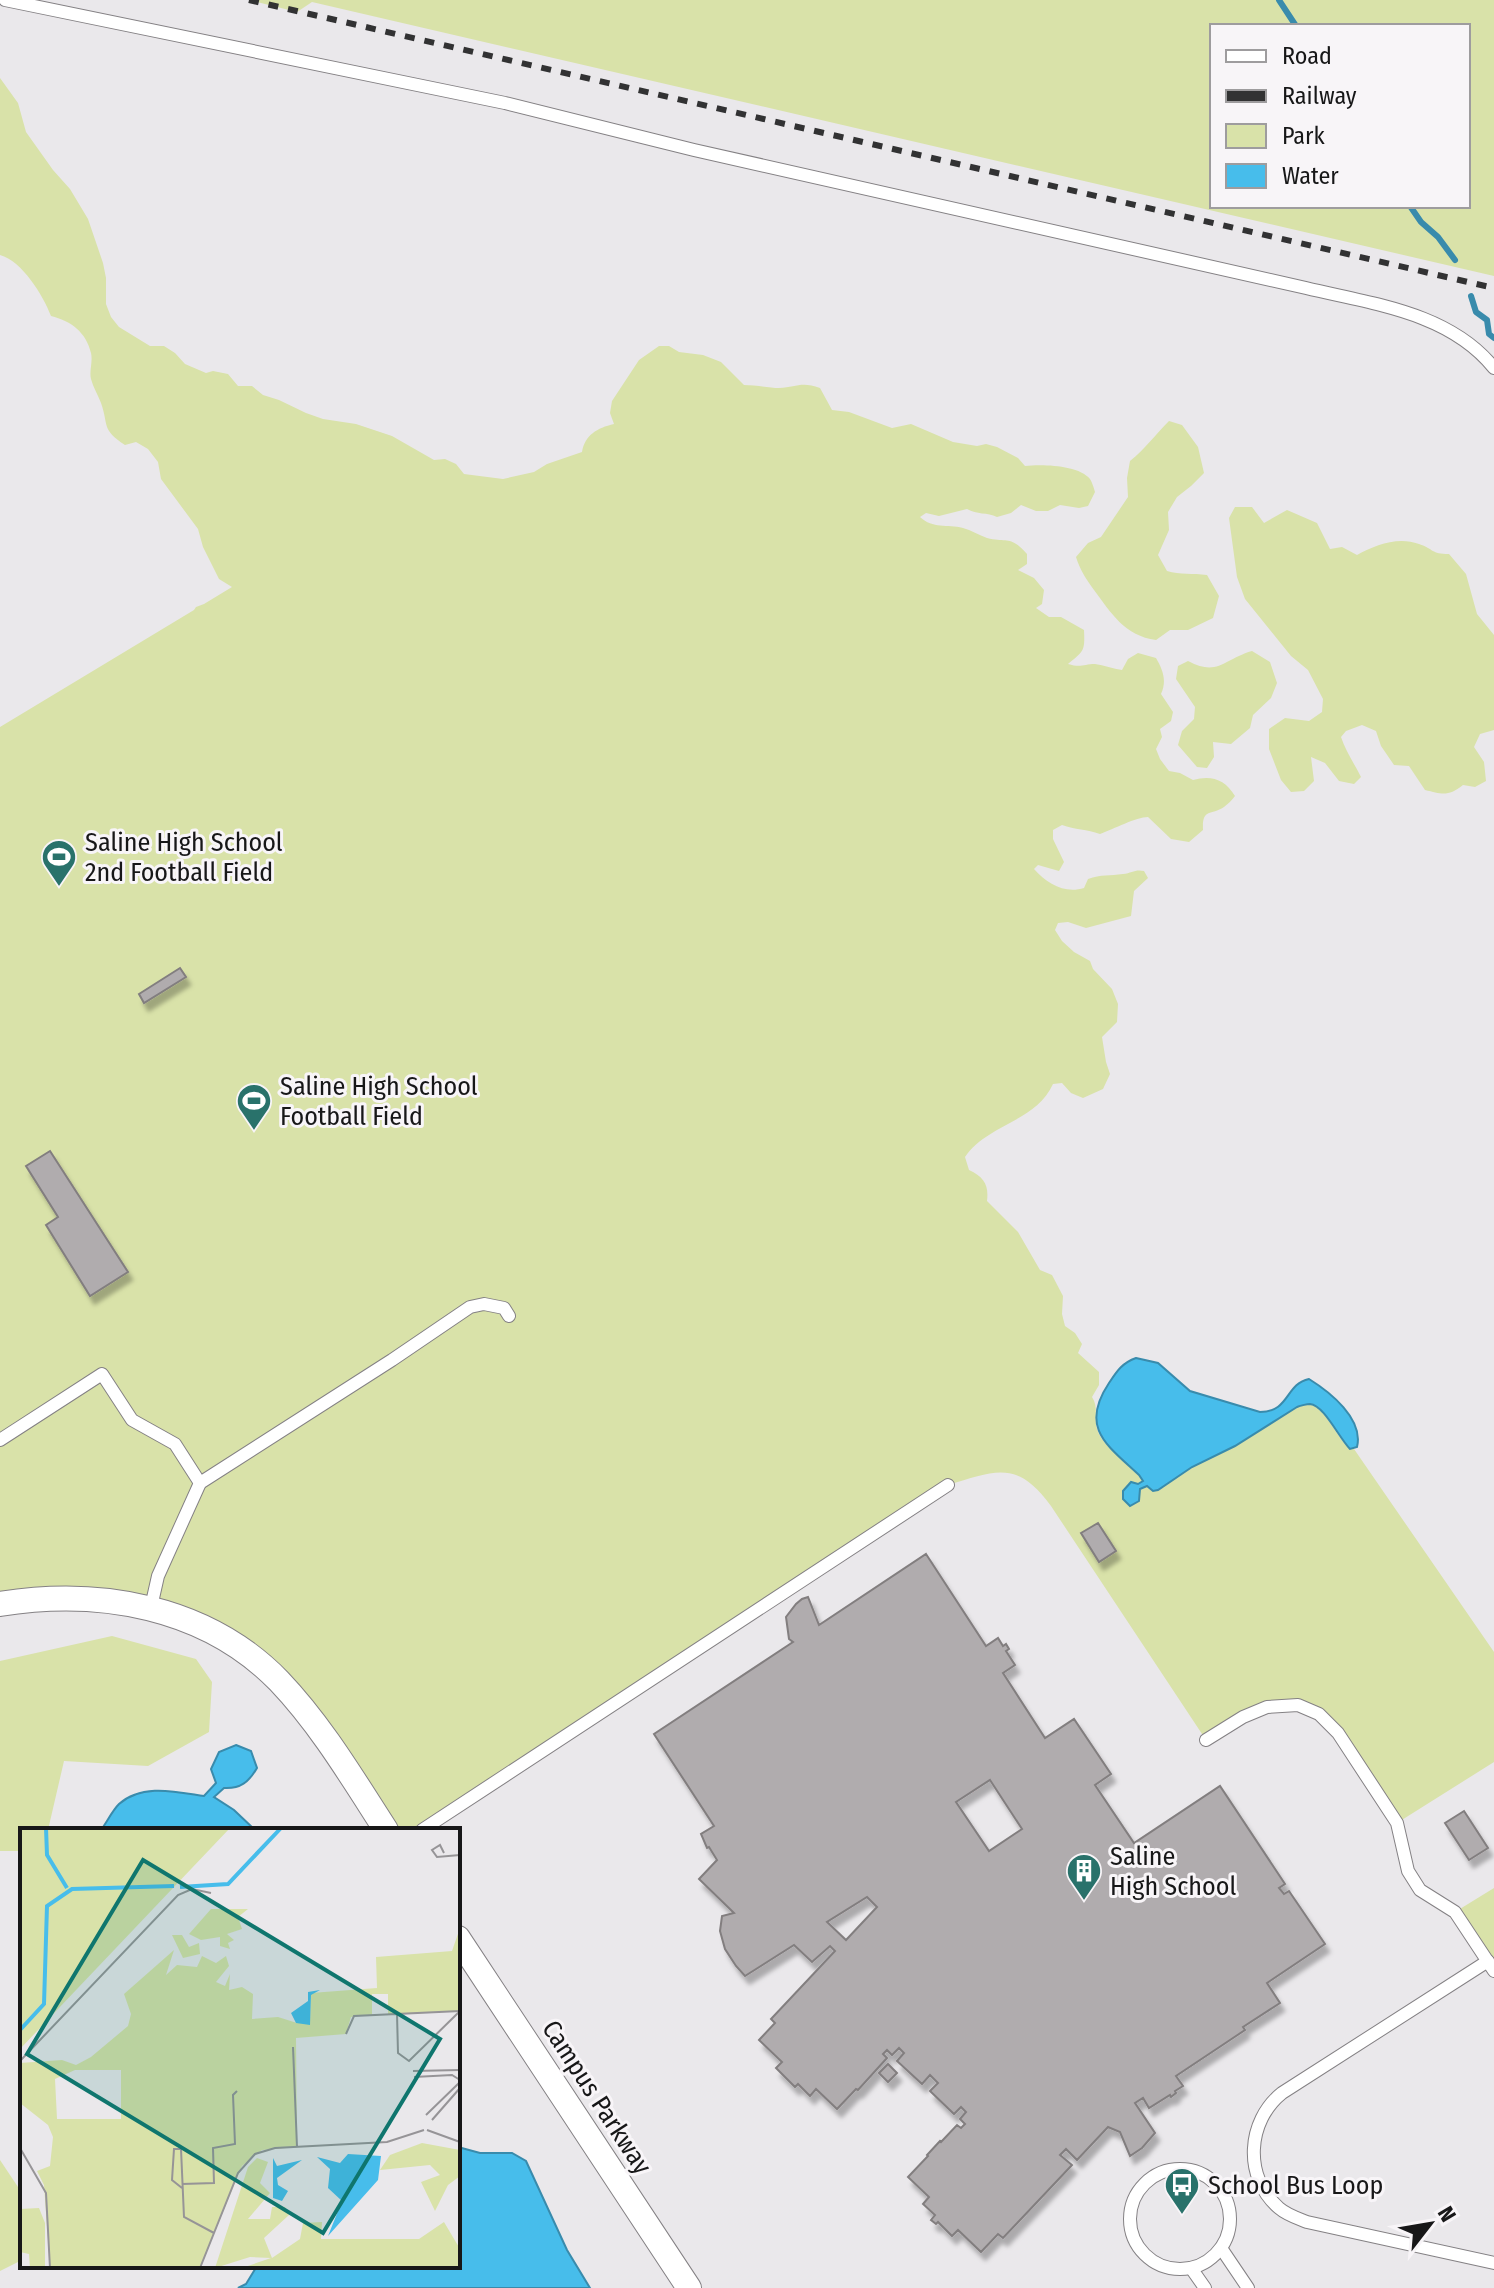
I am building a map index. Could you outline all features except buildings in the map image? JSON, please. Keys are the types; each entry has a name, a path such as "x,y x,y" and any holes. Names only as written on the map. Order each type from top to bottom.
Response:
{"street":[{"path":"0,1604 63,1597 101,1599 151,1607 211,1631 244,1651 293,1697 316,1725 385,1828"},
{"name":"Campus Parkway","path":"460,1941 689,2288"}],"lane":[{"path":"5,0 505,103 694,150 1306,288 1443,326 1475,347 1494,368"},
{"path":"151,1607 158,1576 200,1483 470,1307 484,1304 504,1308 509,1316"},
{"path":"0,1440 102,1374 132,1420 175,1444 200,1483"},
{"path":"425,1828 948,1485"},
{"path":"1206,1740 1243,1717 1267,1707 1298,1705 1319,1714 1338,1733 1397,1823 1408,1871 1420,1890 1455,1912 1491,1966 1282,2093 1262,2115 1255,2137 1254,2165 1262,2188 1280,2210 1307,2222 1494,2263"},
{"path":"1188,2170 1210,2179 1219,2187 1229,2209 1228,2233 1221,2248 1207,2262 1191,2268 1169,2268 1158,2263 1147,2256 1133,2235 1130,2222 1135,2197 1152,2178 1164,2172 1188,2170"},
{"path":"1221,2248 1248,2288"},
{"path":"1191,2268 1205,2288"}],"green space":[{"path":"249,0 1494,0 1494,276 312,2 297,12"},
{"path":"0,78 18,103 26,132 70,189 88,219 103,263 106,304 119,327 150,346 164,346 185,364 206,373 228,374 238,386 252,386 263,395 306,413 392,436 434,460 445,459 456,464 464,474 503,479 534,472 582,452 593,433 614,424 610,413 612,401 639,360 659,346 669,346 679,352 703,355 721,362 744,385 779,388 814,386 820,388 832,410 849,412 892,428 911,424 953,442 977,446 986,444 1018,458 1025,466 1069,468 1090,479 1095,492 1088,506 1060,505 1048,511 1036,511 1021,505 1011,513 997,517 967,509 939,516 926,513 920,517 935,525 963,528 987,538 1012,542 1021,548 1027,554 1027,564 1018,570 1034,578 1044,590 1042,604 1036,608 1049,617 1061,617 1084,630 1082,650 1068,664 1095,664 1122,670 1128,659 1138,653 1156,658 1163,676 1161,694 1173,712 1171,721 1160,729 1162,737 1156,749 1160,759 1169,771 1193,780 1217,780 1235,796 1224,807 1206,815 1203,830 1189,842 1171,839 1148,817 1100,834 1062,825 1053,830 1053,839 1064,862 1059,871 1038,865 1034,869 1057,886 1077,890 1084,888 1088,879 1093,877 1138,870 1144,871 1148,878 1134,891 1131,916 1086,928 1068,922 1058,923 1055,930 1074,952 1090,961 1093,969 1112,989 1118,1004 1117,1022 1102,1037 1110,1074 1103,1089 1083,1098 1071,1093 1062,1083 1053,1084 1035,1107 974,1146 965,1157 969,1170 982,1179 987,1190 987,1201 1018,1232 1040,1270 1052,1275 1063,1296 1065,1326 1075,1333 1082,1344 1078,1353 1099,1372 1099,1385 1092,1397 1099,1434 1143,1482 1131,1482 1123,1492 1123,1499 1130,1506 1139,1501 1140,1489 1147,1486 1158,1490 1297,1407 1312,1404 1323,1413 1350,1449 1354,1449 1494,1652 1494,1762 1397,1823 1326,1719 1278,1705 1206,1740 1051,1506 1027,1481 1005,1473 980,1475 948,1485 425,1828 385,1828 299,1704 180,1617 0,1604 0,727 232,587 219,579 198,529 161,479 158,462 148,449 136,442 125,445 109,431 91,379 89,346 81,333 71,324 51,316 43,298 24,271 0,255"},
{"path":"1169,421 1182,425 1198,447 1204,473 1177,497 1168,512 1169,530 1158,555 1167,571 1207,575 1219,596 1213,618 1188,630 1170,630 1156,640 1136,634 1120,622 1088,582 1076,557 1088,543 1101,537 1128,497 1130,461"},
{"path":"1235,507 1252,507 1264,523 1287,510 1317,523 1330,549 1342,547 1357,555 1395,541 1411,542 1449,554 1466,574 1477,614 1494,635 1494,730 1480,734 1474,747 1484,762 1486,781 1475,787 1463,785 1449,793 1425,790 1409,766 1394,765 1381,746 1376,731 1362,725 1346,731 1341,737 1361,777 1354,784 1339,781 1325,763 1311,757 1314,781 1304,791 1291,792 1281,780 1269,749 1269,729 1285,718 1309,721 1322,712 1323,699 1308,670 1291,656 1245,599 1237,577 1229,518"},
{"path":"1252,651 1270,662 1277,683 1271,698 1253,715 1250,728 1231,744 1213,742 1214,757 1207,768 1197,767 1178,745 1182,731 1194,719 1195,707 1176,679 1178,666 1188,661 1214,667"},
{"path":"112,1636 196,1659 212,1682 209,1732 148,1766 64,1761 48,1828 20,1828 20,1851 0,1851 0,1661"},
{"path":"1494,1888 1494,1971 1455,1912"},
{"path":"0,2160 20,2190 20,2261 0,2271"}],"water":[{"path":"1136,1358 1158,1363 1190,1391 1260,1412 1277,1408 1295,1386 1309,1379 1344,1407 1355,1426 1357,1447 1350,1449 1315,1406 1297,1407 1158,1490 1153,1491 1147,1486 1140,1489 1139,1501 1130,1506 1123,1499 1123,1491 1131,1482 1138,1484 1143,1481 1101,1435 1097,1412 1100,1399 1115,1375 1123,1365"},
{"path":"236,1745 251,1751 257,1768 251,1777 244,1784 224,1788 214,1797 253,1828 102,1828 119,1804 138,1793 160,1791 204,1796 216,1783 211,1769 219,1752"},
{"path":"460,2148 480,2153 512,2153 526,2161 567,2250 590,2288 238,2288 246,2284 256,2268 460,2268"}],"waterway":[{"path":"1279,0 1295,24"},
{"path":"1411,208 1455,260"},
{"path":"1471,296 1476,312 1487,320 1489,334 1494,338"}],"railway":[{"path":"249,0 1494,288"}],"place":[{"name":"Saline High School 2nd Football Field","path":"59,888"},
{"name":"Saline High School Football Field","path":"254,1132"},
{"name":"Saline High School","path":"1084,1902"},
{"name":"School Bus Loop","path":"1182,2216"}]}
